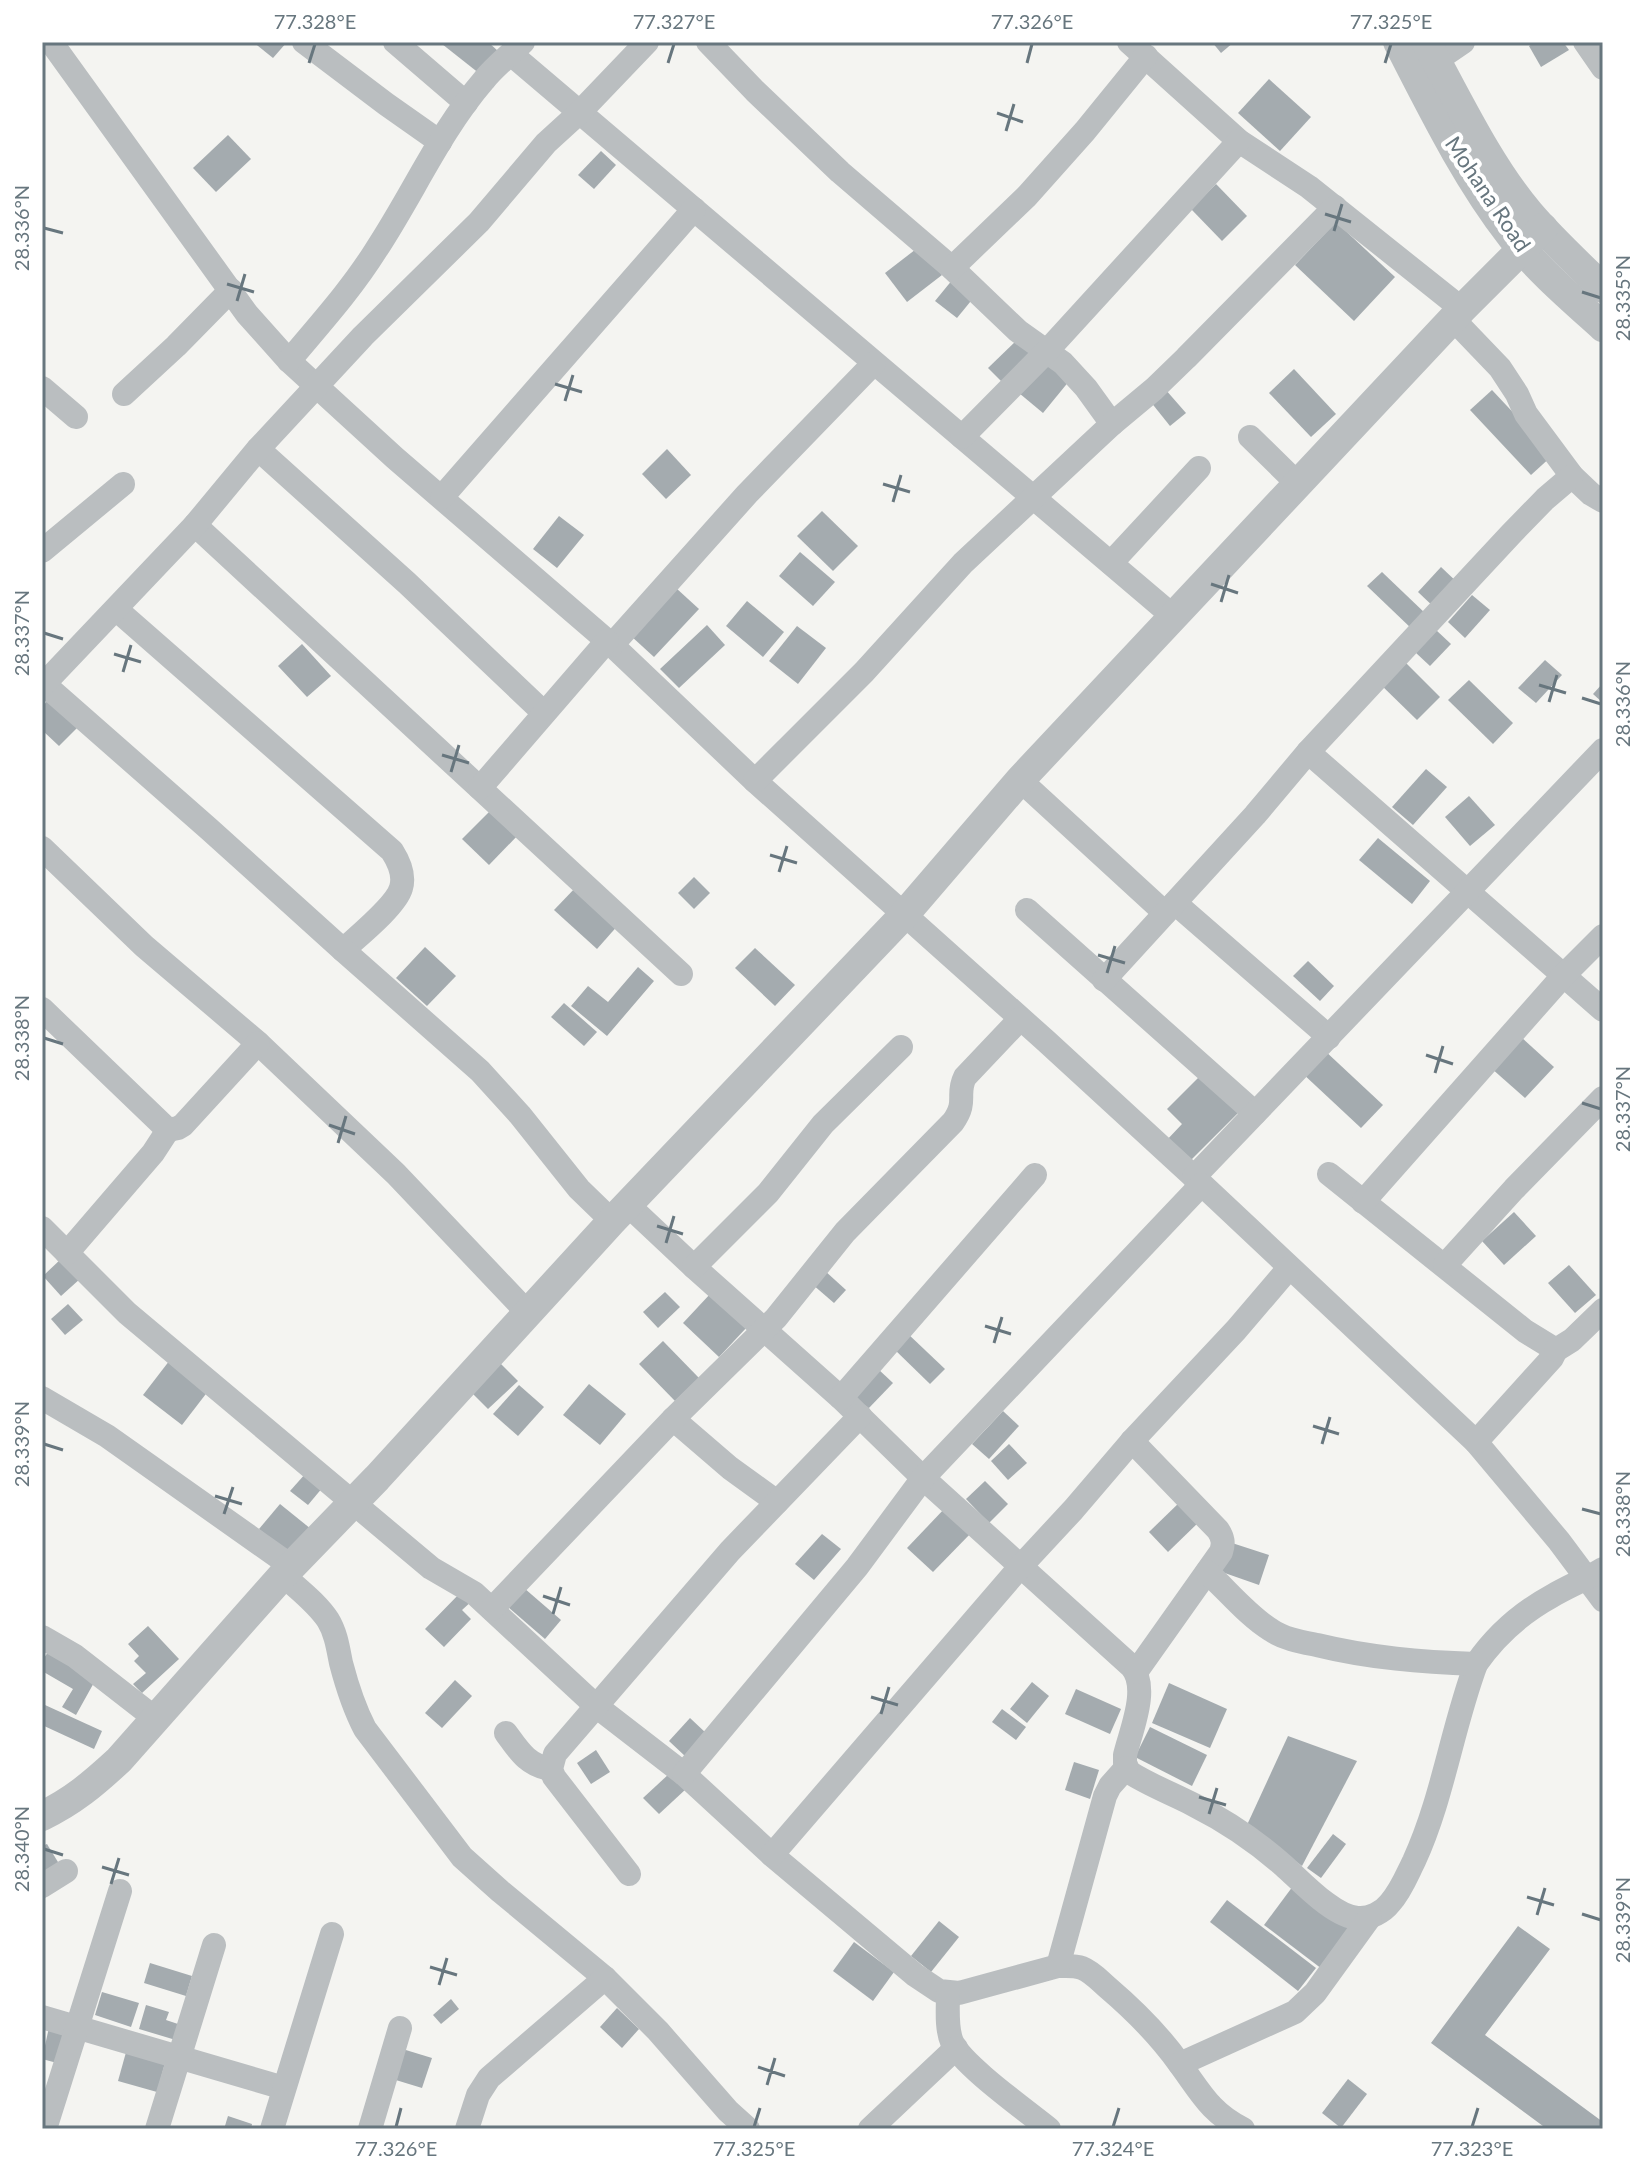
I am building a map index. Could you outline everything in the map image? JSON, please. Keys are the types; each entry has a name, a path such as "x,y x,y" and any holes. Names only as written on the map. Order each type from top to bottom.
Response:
{"street":[{"path":"51,42 70,53 247,314 289,361 395,458 610,643 755,781 1198,1181 1476,1442 1559,1541 1595,1574 1603,1600"},
{"path":"304,42 440,142"},
{"path":"395,42 466,103"},
{"path":"647,42 546,143 479,222 363,336 258,449 195,525 43,685 480,1071 579,1189 620,1213 694,1267 841,1398 923,1478 1136,1672 1140,1687 1125,1755 1126,1768 1135,1776 1229,1825 1330,1905 1352,1917 1370,1917 1390,1904 1422,1844 1476,1664 1487,1647 1531,1608 1595,1574"},
{"path":"708,42 829,162 952,268 1018,331 1073,373 1112,424"},
{"name":"Mohana Road","path":"1398,42 1425,59 1477,185 1511,236 1533,238 1603,288"},
{"path":"1425,59 1463,42"},
{"path":"1585,42 1603,68"},
{"path":"289,361 363,270 466,103 517,48 580,112 1174,617"},
{"path":"952,268 1027,196 1085,131 1138,49 1239,141 1335,207 1457,314 1500,368 1526,414 1572,476 1603,501"},
{"path":"962,437 1047,351 1239,141"},
{"path":"755,781 864,672 963,563 1112,424 1154,389 1335,207"},
{"path":"442,497 694,209"},
{"path":"42,1816 89,1788 119,1760 287,1570 904,915 1020,780 1457,314 1533,238"},
{"name":"Mohana Road","path":"1533,238 1603,327"},
{"path":"124,394 231,290"},
{"path":"480,788 544,713 747,494 874,363"},
{"path":"42,388 76,417"},
{"path":"1250,437 1298,484"},
{"path":"258,449 407,583 544,713"},
{"path":"1111,563 1199,468"},
{"path":"1104,980 1255,815 1308,752 1511,534 1572,476"},
{"path":"42,551 123,484"},
{"path":"195,525 681,974"},
{"path":"117,610 392,851 400,863 403,877 401,890 394,902 343,950"},
{"path":"684,1774 857,1567 923,1478 1198,1181 1255,1113 1603,750"},
{"path":"1308,752 1603,1010"},
{"path":"1020,780 1170,908 1329,1037"},
{"path":"42,848 144,946 258,1043 396,1174 527,1312"},
{"path":"1027,910 1255,1113"},
{"path":"1363,1202 1563,976 1603,936"},
{"path":"42,1009 168,1130"},
{"path":"492,1609 673,1419 764,1330 845,1232 953,1122 961,1109 961,1086 965,1077 1020,1019"},
{"path":"67,1253 153,1153 168,1130 183,1125 258,1043"},
{"path":"694,1267 768,1193 823,1124 901,1047"},
{"path":"1445,1265 1603,1098"},
{"path":"1329,1174 1525,1331 1556,1350"},
{"path":"841,1398 1035,1175"},
{"path":"42,1228 127,1313 352,1504 431,1568 463,1585 492,1609 596,1706 684,1774 772,1855 915,1975 939,1991 959,1993 1058,1966 1071,1966 1092,1973 1151,2028 1208,2104 1236,2127"},
{"path":"772,1855 1020,1567 1289,1268"},
{"path":"1476,1442 1556,1350 1572,1340 1603,1310"},
{"path":"42,1398 130,1452 287,1570 329,1622 349,1690 365,1729 462,1857 605,1978 748,2129"},
{"path":"629,1874 559,1785 551,1769 555,1754 730,1551 860,1416"},
{"path":"673,1419 730,1468 777,1502"},
{"path":"1132,1441 1222,1537 1221,1552 1136,1672"},
{"path":"1207,1572 1262,1623 1285,1636 1387,1659 1476,1664"},
{"path":"42,1637 75,1656 156,1719"},
{"path":"506,1733 525,1758 551,1769"},
{"path":"1058,1966 1105,1796 1126,1768"},
{"path":"42,1886 66,1871"},
{"path":"45,2129 120,1891"},
{"path":"1180,2064 1295,2012 1315,1993 1370,1917"},
{"path":"272,2129 332,1934"},
{"path":"157,2129 214,1945"},
{"path":"467,2129 478,2095 489,2078 605,1978"},
{"path":"948,1993 949,2030 956,2048 972,2067 1049,2129"},
{"path":"42,2017 284,2088"},
{"path":"370,2129 400,2028"},
{"path":"870,2129 956,2048"}],"building":[{"path":"253,42 287,42 273,58"},
{"path":"488,42 498,51 480,74 442,44"},
{"path":"1212,42 1234,42 1221,53"},
{"path":"1535,42 1563,42 1569,50 1541,67 1529,46"},
{"path":"1269,79 1311,117 1280,151 1238,113"},
{"path":"228,135 251,159 216,192 193,168"},
{"path":"601,151 616,165 594,189 578,175"},
{"path":"1216,184 1247,216 1222,241 1191,209"},
{"path":"1336,222 1395,277 1354,321 1295,265"},
{"path":"920,246 942,275 907,302 885,273"},
{"path":"953,279 975,296 957,318 935,301"},
{"path":"1019,338 1035,355 1004,384 988,368"},
{"path":"1047,361 1070,380 1043,413 1019,393"},
{"path":"1294,369 1336,414 1311,437 1269,393"},
{"path":"1165,389 1186,413 1170,426 1150,401"},
{"path":"1492,390 1553,455 1531,475 1470,410"},
{"path":"667,449 691,475 666,499 642,474"},
{"path":"822,511 858,546 833,571 797,536"},
{"path":"559,516 584,535 557,568 533,549"},
{"path":"800,552 835,582 813,606 779,576"},
{"path":"1441,567 1460,585 1437,610 1418,592"},
{"path":"1382,572 1427,615 1413,630 1367,586"},
{"path":"676,588 699,609 654,657 631,636"},
{"path":"1472,595 1490,610 1465,638 1448,622"},
{"path":"747,601 784,632 763,657 726,626"},
{"path":"707,625 725,645 679,688 660,669"},
{"path":"797,626 826,648 798,684 769,661"},
{"path":"1436,630 1451,644 1430,666 1415,652"},
{"path":"302,644 331,676 307,697 278,666"},
{"path":"1401,658 1440,697 1417,720 1378,682"},
{"path":"1545,660 1562,675 1536,703 1518,688"},
{"path":"1469,680 1513,723 1493,744 1448,700"},
{"path":"1603,683 1603,703 1593,694"},
{"path":"50,698 79,726 59,746 42,730 42,707"},
{"path":"1426,769 1447,787 1413,825 1392,807"},
{"path":"1469,796 1495,825 1470,846 1445,817"},
{"path":"495,806 521,832 489,865 462,839"},
{"path":"1378,838 1430,881 1412,904 1359,860"},
{"path":"694,877 710,893 694,909 678,893"},
{"path":"578,885 620,923 597,949 554,910"},
{"path":"425,947 456,976 427,1006 396,978"},
{"path":"755,948 795,985 775,1006 735,968"},
{"path":"1308,961 1334,986 1320,1001 1293,976"},
{"path":"638,967 654,981 607,1036 571,1006 588,986 608,1002"},
{"path":"564,1003 597,1032 584,1046 551,1017"},
{"path":"1520,1036 1554,1067 1525,1098 1491,1068"},
{"path":"1323,1049 1383,1105 1361,1128 1301,1072"},
{"path":"1204,1072 1242,1109 1187,1164 1165,1142 1182,1124 1167,1109"},
{"path":"1514,1212 1536,1236 1504,1265 1482,1241"},
{"path":"62,1258 81,1278 61,1296 43,1276"},
{"path":"1569,1265 1596,1295 1575,1313 1548,1283"},
{"path":"824,1270 846,1290 834,1303 812,1284"},
{"path":"665,1292 680,1307 658,1328 643,1312"},
{"path":"712,1292 748,1326 719,1357 683,1323"},
{"path":"68,1304 83,1320 65,1335 51,1319"},
{"path":"906,1332 945,1369 930,1384 892,1347"},
{"path":"663,1341 699,1378 675,1401 639,1364"},
{"path":"173,1356 212,1386 182,1425 143,1395"},
{"path":"498,1361 518,1381 488,1409 469,1390"},
{"path":"877,1368 893,1383 867,1410 852,1395"},
{"path":"589,1384 626,1414 600,1445 563,1415"},
{"path":"519,1385 544,1407 518,1436 493,1414"},
{"path":"1003,1411 1019,1426 989,1459 972,1444"},
{"path":"1009,1444 1027,1463 1008,1480 991,1461"},
{"path":"306,1473 323,1487 308,1505 290,1491"},
{"path":"985,1481 1008,1504 989,1523 966,1499"},
{"path":"1183,1499 1202,1519 1168,1552 1149,1532"},
{"path":"280,1504 311,1529 290,1555 259,1529"},
{"path":"946,1507 972,1532 933,1572 907,1548"},
{"path":"822,1534 841,1549 814,1580 795,1564"},
{"path":"1229,1542 1269,1555 1259,1585 1219,1571"},
{"path":"524,1588 561,1620 545,1639 508,1607"},
{"path":"462,1591 473,1600 462,1610 471,1619 444,1647 425,1629"},
{"path":"148,1626 179,1659 142,1693 133,1684 146,1673 134,1661 139,1656 128,1644"},
{"path":"48,1652 96,1679 76,1715 62,1707 73,1689 42,1671 42,1661"},
{"path":"455,1680 472,1696 442,1728 425,1713"},
{"path":"1032,1682 1049,1696 1027,1723 1010,1709"},
{"path":"1169,1683 1227,1709 1210,1748 1152,1723"},
{"path":"1076,1689 1121,1709 1110,1734 1065,1714"},
{"path":"45,1705 102,1731 94,1749 42,1725"},
{"path":"1002,1709 1026,1727 1016,1740 992,1722"},
{"path":"690,1718 707,1734 686,1757 669,1741"},
{"path":"1150,1727 1207,1755 1192,1786 1135,1757"},
{"path":"1288,1736 1357,1761 1302,1866 1247,1825"},
{"path":"596,1750 610,1772 591,1784 577,1763"},
{"path":"1074,1762 1099,1770 1090,1799 1065,1790"},
{"path":"670,1773 686,1789 659,1814 643,1798"},
{"path":"1333,1834 1346,1844 1321,1878 1307,1868"},
{"path":"47,1844 61,1867 42,1881 42,1846"},
{"path":"1293,1886 1352,1929 1322,1969 1264,1925"},
{"path":"1227,1900 1316,1968 1298,1991 1210,1922"},
{"path":"939,1921 959,1937 931,1972 911,1956"},
{"path":"1518,1926 1550,1949 1485,2035 1603,2122 1603,2129 1547,2129 1431,2043"},
{"path":"854,1942 894,1972 873,2001 833,1971"},
{"path":"150,1963 192,1976 186,1996 144,1983"},
{"path":"102,1992 139,2003 131,2027 95,2015"},
{"path":"451,1999 459,2009 441,2024 433,2015"},
{"path":"146,2005 169,2012 166,2020 184,2026 179,2041 139,2029"},
{"path":"617,2008 639,2029 622,2048 600,2027"},
{"path":"50,2023 71,2029 61,2064 42,2059"},
{"path":"128,2045 167,2056 157,2092 118,2081"},
{"path":"396,2047 432,2058 422,2088 386,2077"},
{"path":"1348,2079 1367,2094 1341,2128 1322,2113"},
{"path":"228,2116 252,2124 251,2129 224,2129"}]}
